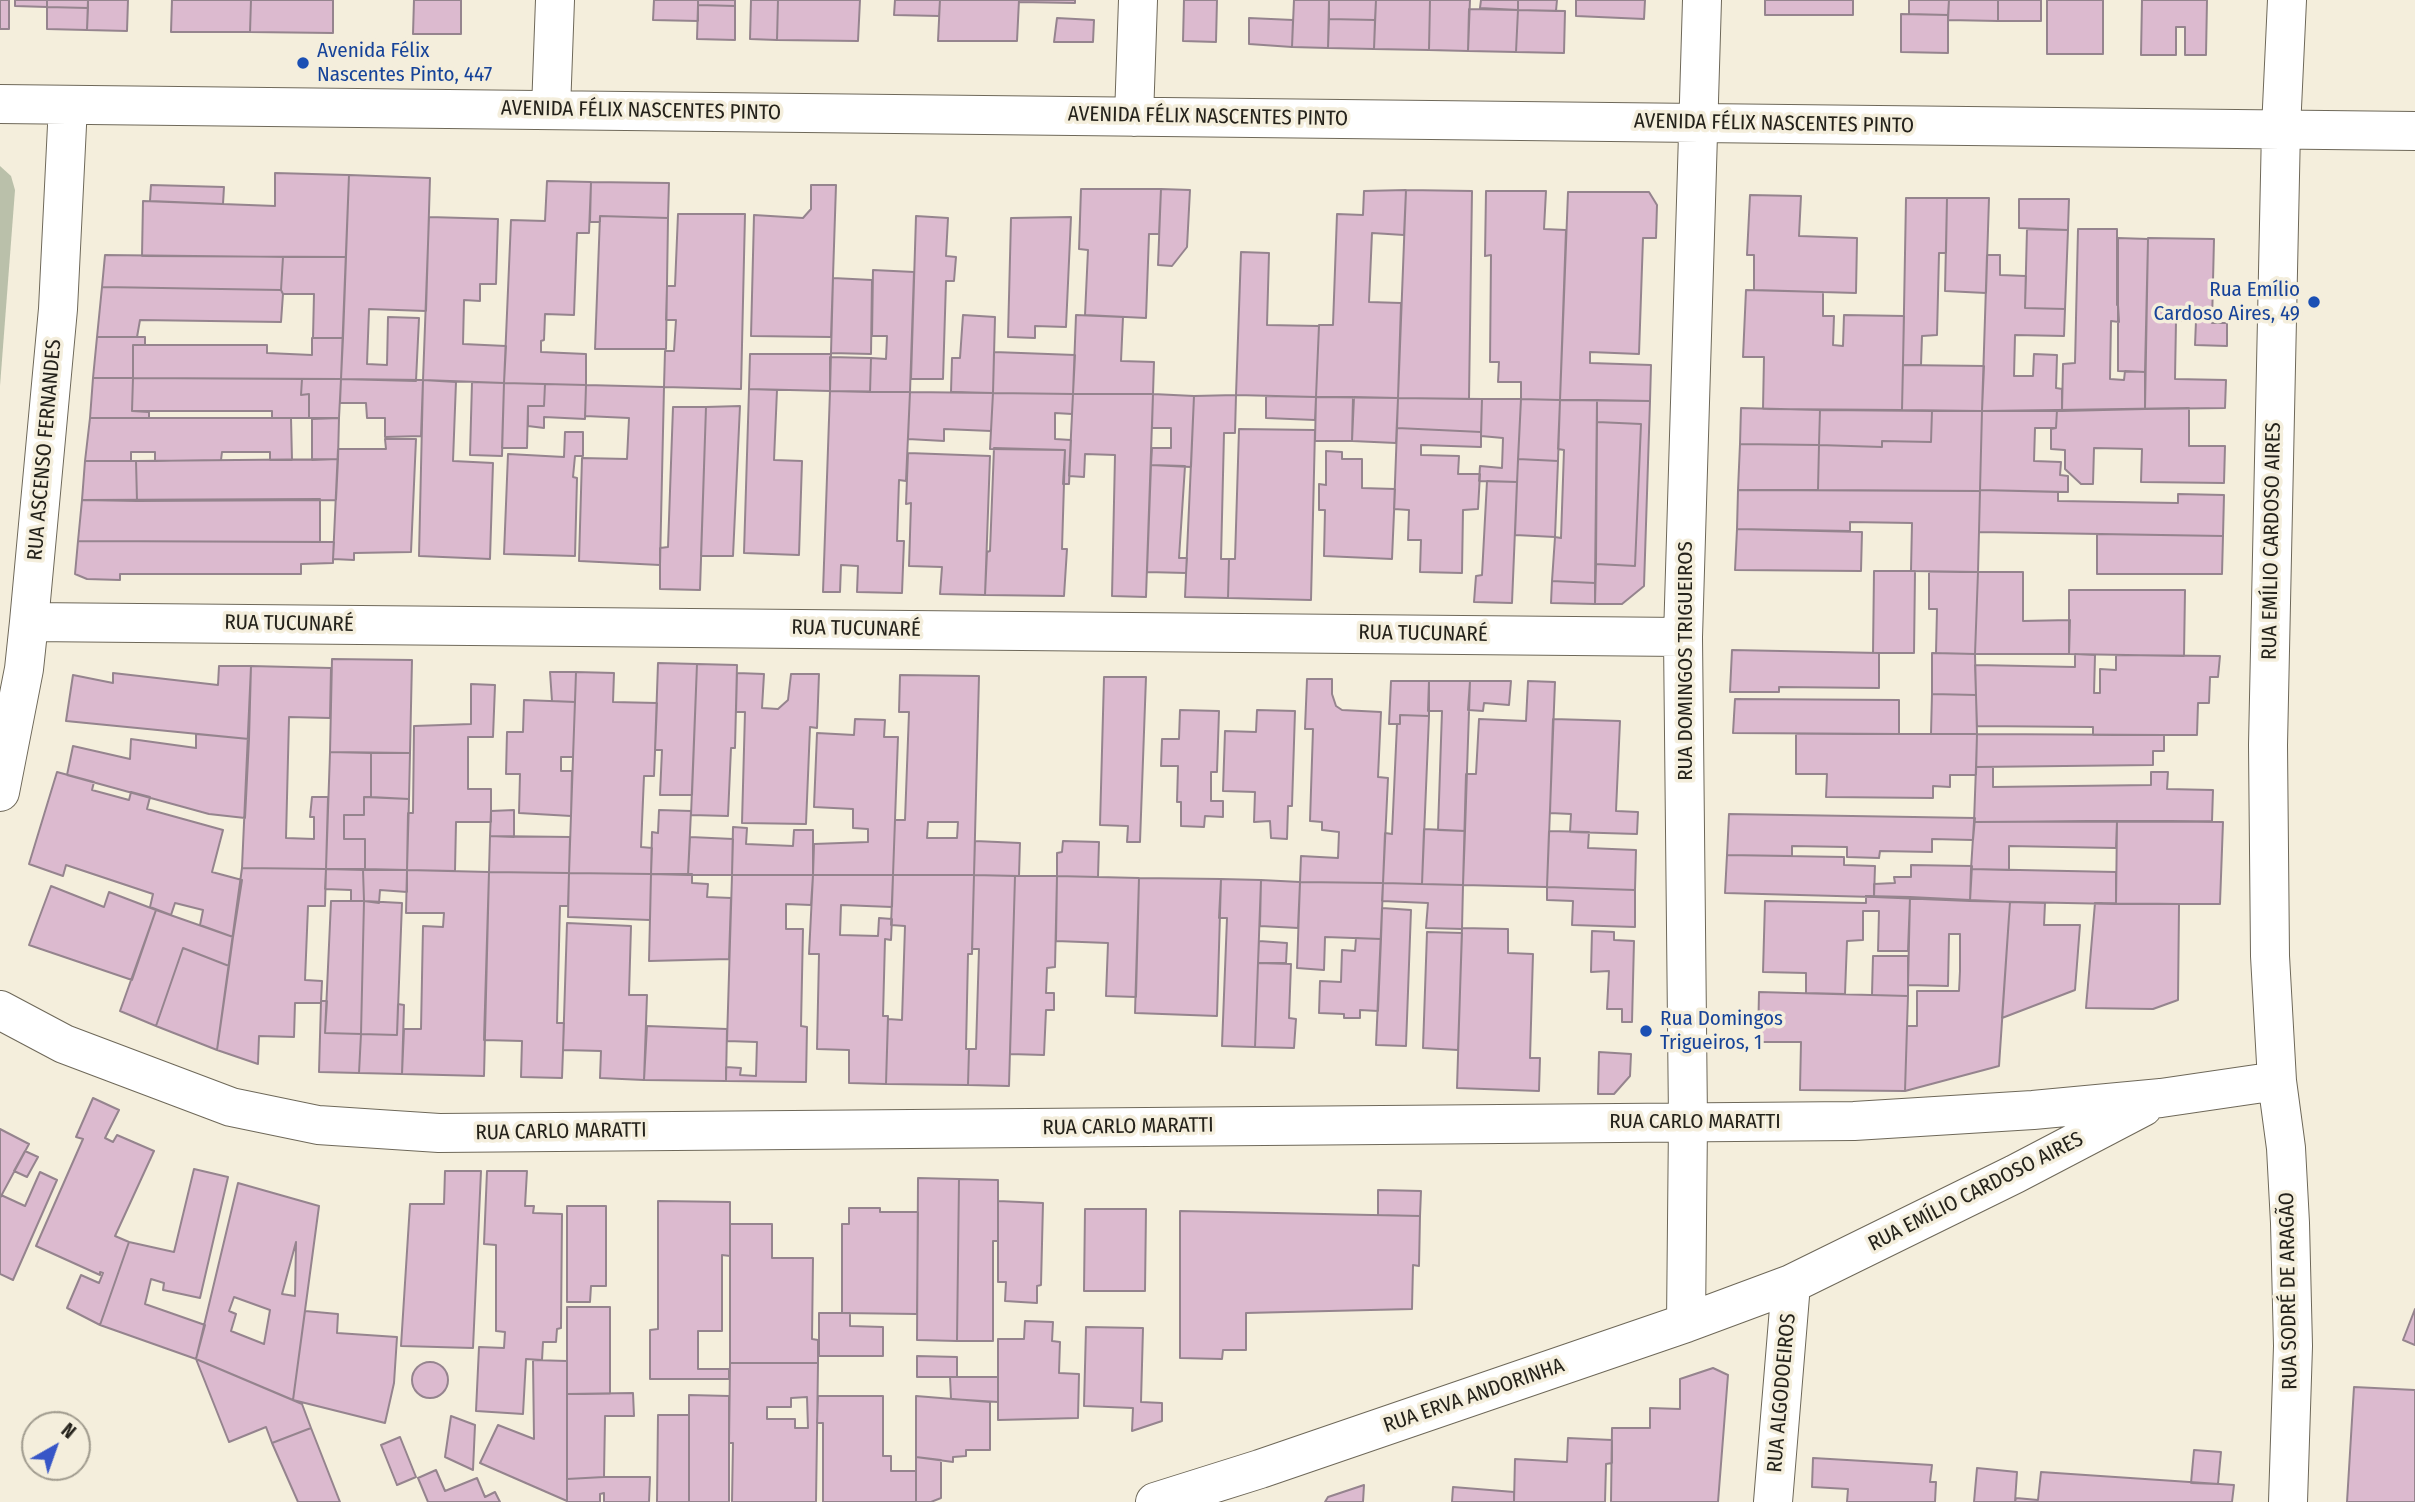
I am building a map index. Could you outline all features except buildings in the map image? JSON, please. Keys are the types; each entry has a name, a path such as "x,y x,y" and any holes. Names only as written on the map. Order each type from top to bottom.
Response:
{"street":[{"path":"551,110 555,0"},
{"path":"1134,117 1138,0"},
{"name":"RUA DOMINGOS TRIGUEIROS","path":"1686,1323 1688,1122 1683,637 1702,0"},
{"name":"RUA EMÍLIO CARDOSO AIRES","path":"2277,1081 2270,956 2268,744 2280,129 2287,0"},
{"name":"AVENIDA FÉLIX NASCENTES PINTO","path":"0,104 2415,131"},
{"name":"RUA ASCENSO FERNANDES","path":"0,792 29,622 58,309 68,105"},
{"name":"RUA TUCUNARÉ","path":"29,622 1683,637"},
{"name":"RUA CARLO MARATTI","path":"0,1010 64,1044 231,1107 318,1125 439,1133 1854,1121 2034,1110 2161,1098 2277,1081"},
{"name":"RUA SODRÉ DE ARAGÃO","path":"2277,1081 2286,1148 2290,1223 2293,1346 2288,1502"},
{"name":"RUA EMÍLIO CARDOSO AIRES","path":"1791,1284 2015,1174 2161,1098"},
{"name":"RUA ERVA ANDORINHA","path":"1155,1502 1259,1486 1791,1284"},
{"name":"RUA ALGODOEIROS","path":"1773,1502 1791,1284"}],"green space":[{"path":"0,166 11,176 15,190 0,386"}],"place":[{"name":"Avenida Félix Nascentes Pinto, 447","path":"303,63"},
{"name":"Rua Emílio Cardoso Aires, 49","path":"2314,302"},
{"name":"Rua Domingos Trigueiros, 1","path":"1646,1031"}]}
